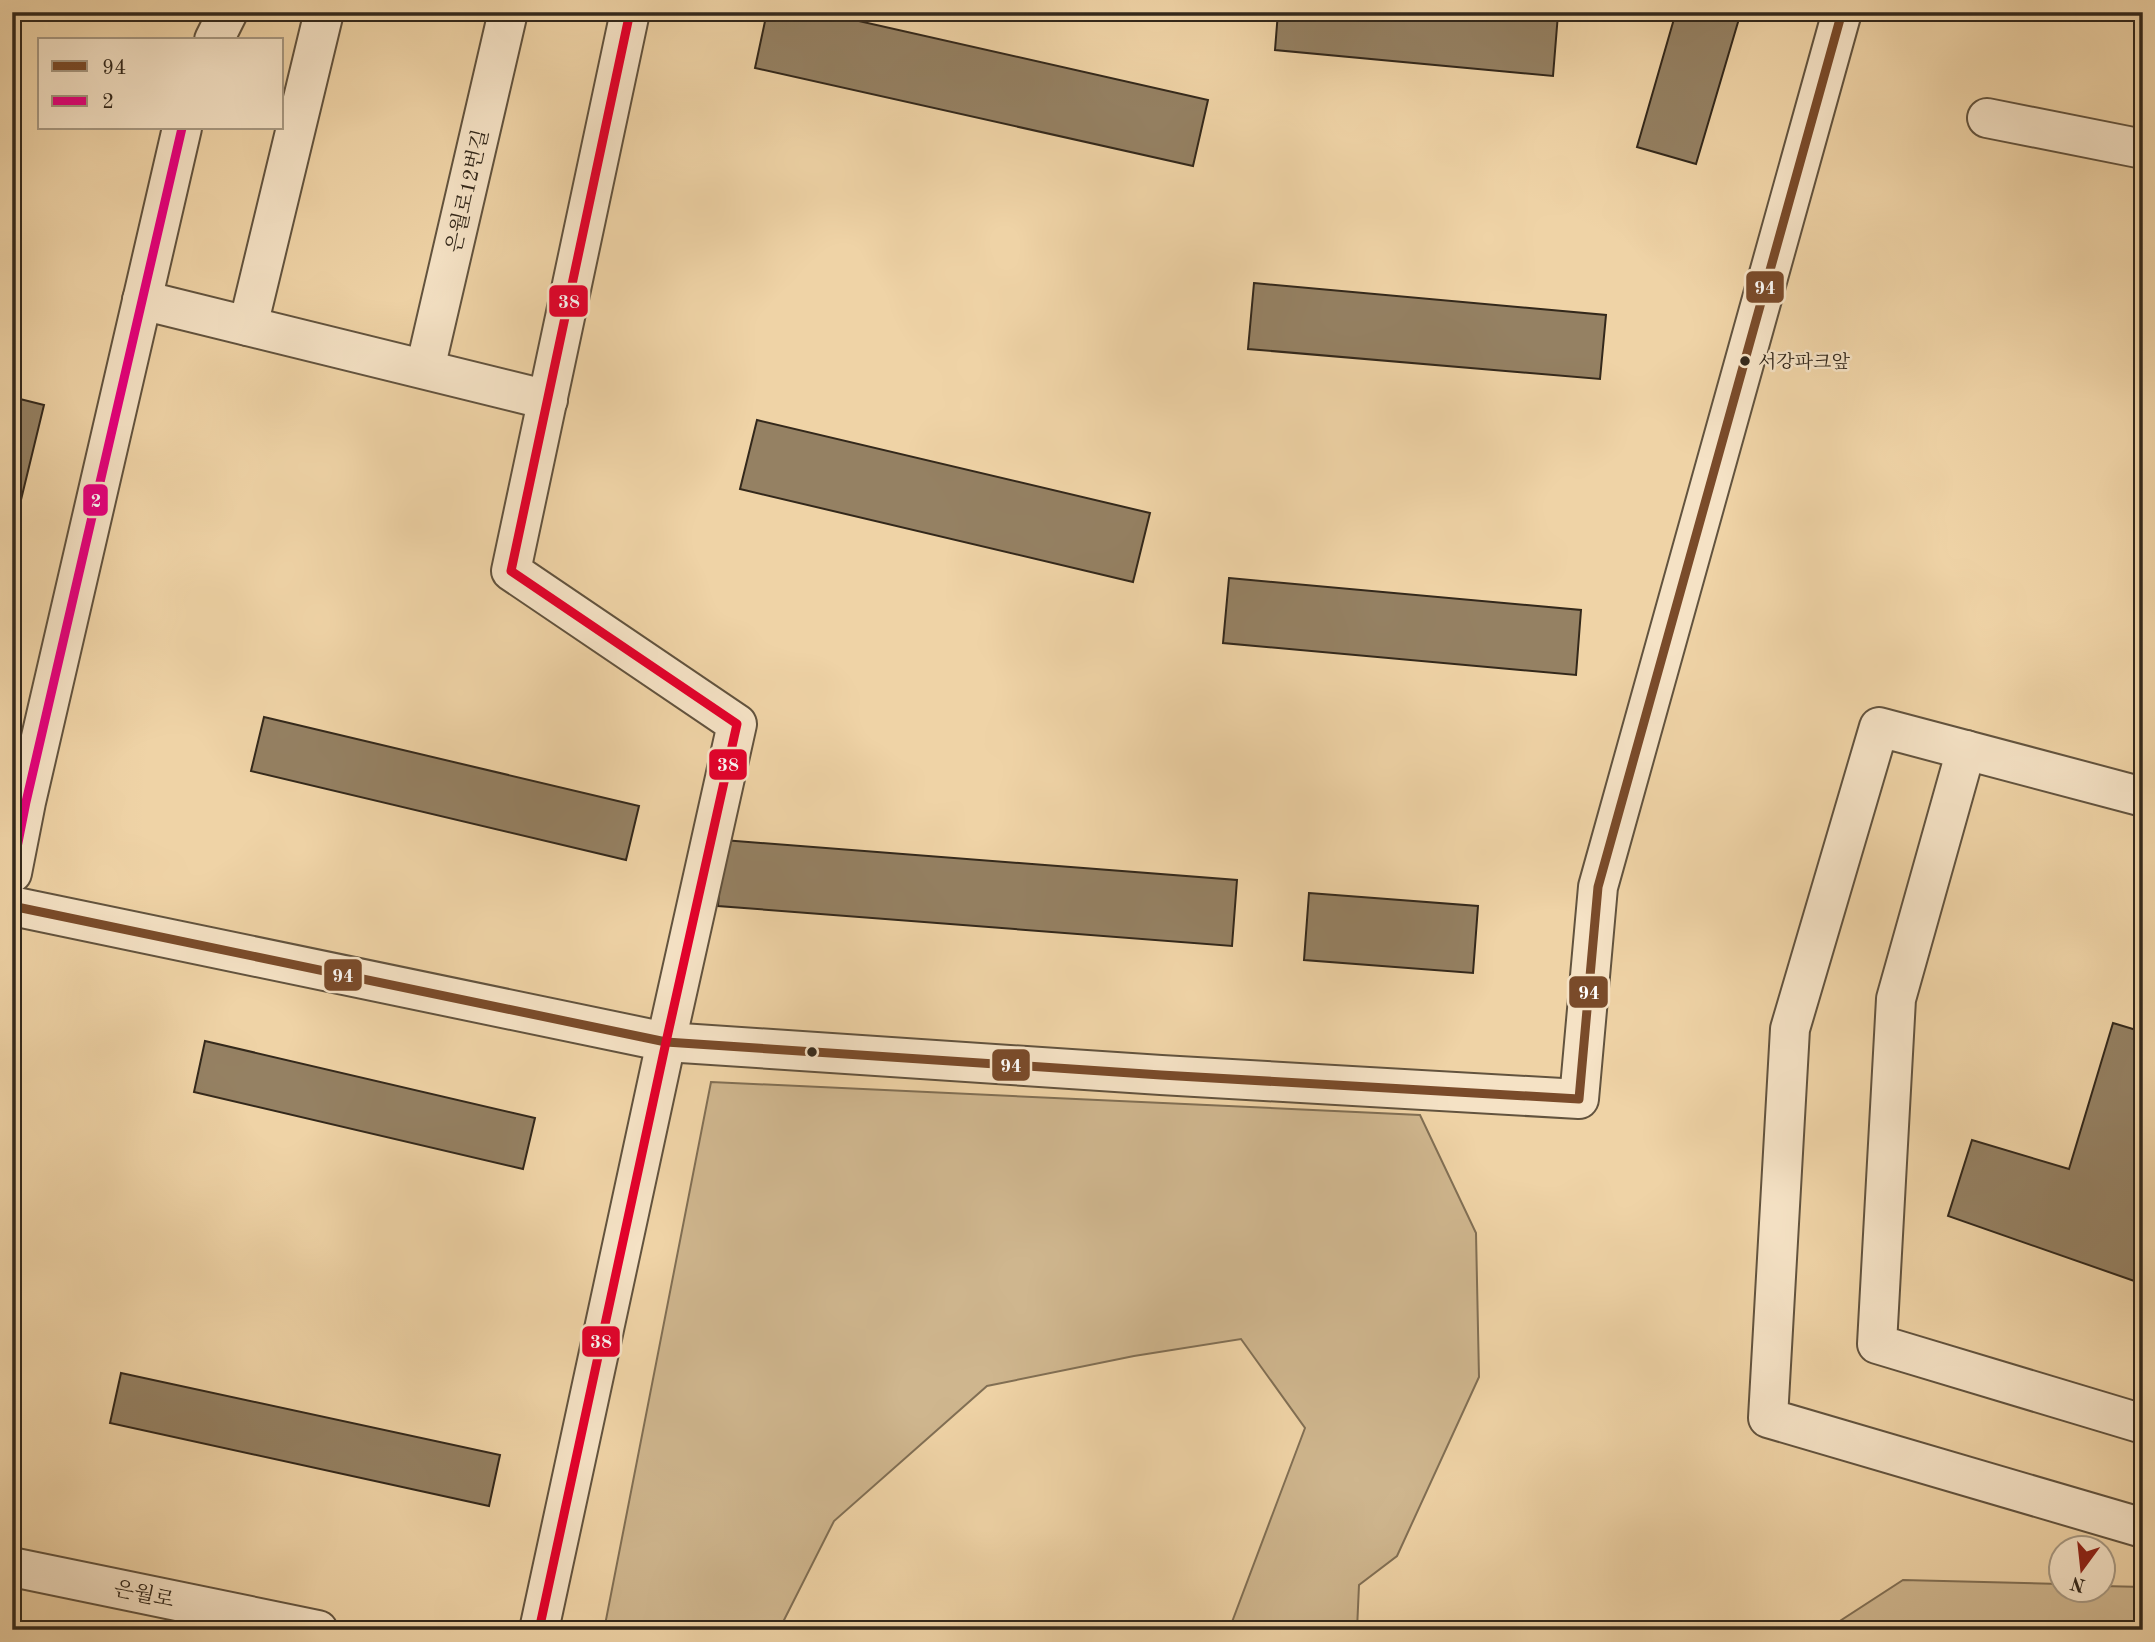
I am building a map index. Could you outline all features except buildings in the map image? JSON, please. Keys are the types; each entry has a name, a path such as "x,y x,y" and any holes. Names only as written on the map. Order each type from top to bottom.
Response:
{"street":[{"path":"215,38 228,12"},
{"path":"248,326 324,12"},
{"name":"은월로12번길","path":"425,369 508,12"},
{"path":"540,1630 737,724 511,571 631,12"},
{"path":"12,906 666,1042 1579,1099 1598,887 1842,12"},
{"path":"1987,118 2143,149"},
{"path":"12,873 26,802 182,130"},
{"path":"142,300 548,400"},
{"path":"2143,797 1879,727 1790,1029 1768,1418 2143,1528"},
{"path":"1966,750 1896,999 1877,1344 2143,1424"},
{"name":"은월로","path":"12,1567 318,1630"}],"shaded area":[{"path":"711,1082 1420,1115 1476,1233 1479,1377 1397,1556 1359,1585 1357,1630 1229,1630 1305,1428 1241,1339 1134,1356 987,1386 834,1521 779,1630 604,1630"},
{"path":"1903,1580 2046,1584 2046,1604 2116,1604 2116,1586 2143,1587 2143,1630 1826,1630"}],"transit line":[{"name":"38","path":"539,1630 737,724 511,571 630,12"},
{"name":"94","path":"12,906 666,1042 1579,1099 1598,887 1842,12"},
{"name":"2","path":"12,873 26,802 182,130"}],"place":[{"name":"서강파크앞","path":"1745,361"}]}
